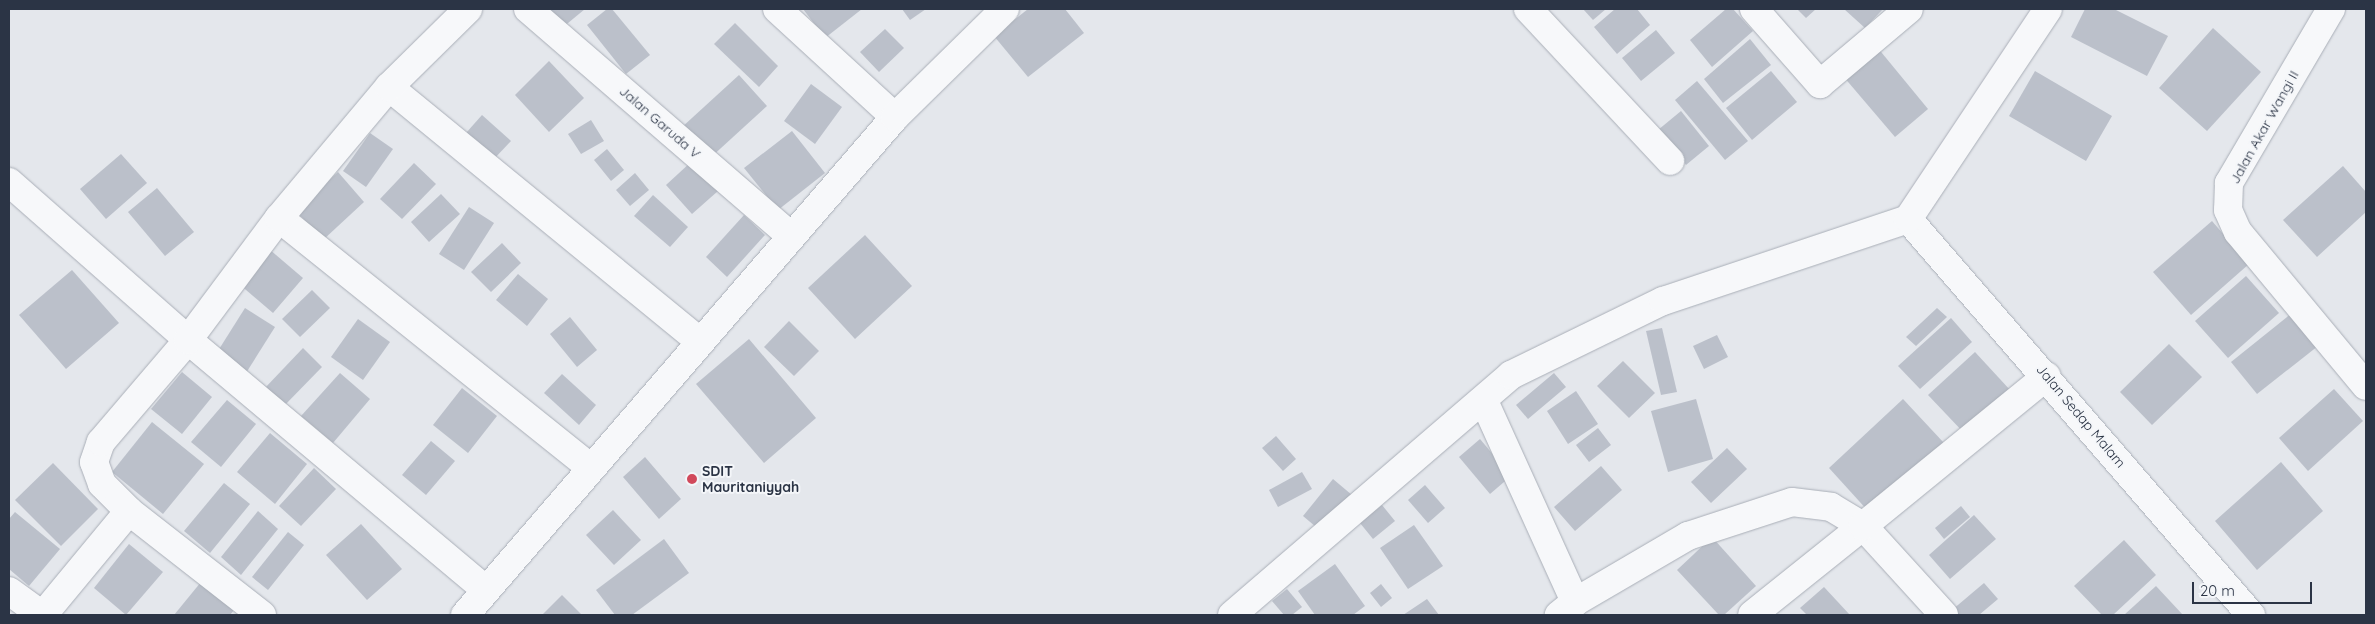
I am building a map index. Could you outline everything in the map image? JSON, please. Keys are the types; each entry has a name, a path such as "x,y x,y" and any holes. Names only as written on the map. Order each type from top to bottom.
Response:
{"street":[{"path":"262,615 130,511 102,484 94,462 101,442 188,340 279,218 389,87 468,9"},
{"name":"Jalan Garuda V","path":"528,9 791,236"},
{"path":"777,9 896,117"},
{"path":"465,615 590,467 896,117 1005,9"},
{"path":"1528,9 1670,161"},
{"path":"1754,9 1820,84 1909,9"},
{"path":"1232,615 1484,401 1511,375 1663,301 1908,218 2048,9"},
{"name":"Jalan Akar Wangi II","path":"2331,9 2229,183 2228,210 2238,232 2366,386"},
{"path":"389,87 701,342"},
{"path":"9,182 188,340 486,590"},
{"path":"279,218 590,467"},
{"name":"Jalan Sedap Malam","path":"1908,218 2047,376 2251,615"},
{"path":"1752,615 2047,376"},
{"path":"1484,401 1567,609 1688,536 1792,502 1831,506 1862,526 1944,615"},
{"path":"9,591 42,615 130,511"}],"building":[{"path":"546,9 585,9 562,28"},
{"path":"607,9 612,9 650,55 626,74 587,25"},
{"path":"803,9 862,9 825,38"},
{"path":"902,9 926,9 910,20"},
{"path":"1028,9 1065,9 1084,33 1028,77 994,36"},
{"path":"1583,9 1606,9 1593,20"},
{"path":"1615,9 1637,9 1650,25 1617,54 1594,27"},
{"path":"1726,9 1733,9 1753,31 1712,67 1690,40"},
{"path":"1797,9 1816,9 1806,18"},
{"path":"1844,9 1883,9 1865,28"},
{"path":"2085,9 2114,9 2168,36 2147,76 2071,37"},
{"path":"735,23 778,66 759,87 714,44"},
{"path":"2213,28 2261,72 2207,131 2159,88"},
{"path":"885,29 904,48 879,72 860,52"},
{"path":"1656,30 1675,53 1641,81 1622,58"},
{"path":"1750,39 1771,65 1723,103 1704,79"},
{"path":"1877,47 1928,109 1895,137 1843,76"},
{"path":"549,61 584,98 549,132 515,95"},
{"path":"1771,71 1797,102 1752,140 1726,108"},
{"path":"2035,71 2112,116 2086,161 2009,116"},
{"path":"739,75 767,106 709,159 681,128"},
{"path":"1697,81 1748,141 1725,160 1675,100"},
{"path":"811,84 842,107 815,144 784,121"},
{"path":"1681,111 1709,146 1686,165 1658,130"},
{"path":"482,115 511,141 494,159 466,133"},
{"path":"591,120 604,141 581,154 568,134"},
{"path":"792,131 825,173 778,210 744,168"},
{"path":"370,133 393,149 366,187 343,171"},
{"path":"607,149 624,170 611,181 594,160"},
{"path":"121,154 147,183 106,219 80,189"},
{"path":"691,162 718,191 692,214 666,185"},
{"path":"414,163 436,184 402,219 380,199"},
{"path":"2343,166 2366,192 2366,212 2317,257 2283,220"},
{"path":"338,172 364,202 323,240 296,211"},
{"path":"635,173 649,190 630,206 616,190"},
{"path":"157,188 194,232 165,256 128,212"},
{"path":"441,194 460,214 429,242 411,222"},
{"path":"653,195 688,227 670,247 634,216"},
{"path":"469,207 494,223 464,270 439,254"},
{"path":"744,215 765,235 727,277 706,257"},
{"path":"2212,221 2249,264 2191,315 2153,272"},
{"path":"865,235 912,286 855,339 808,288"},
{"path":"502,243 521,263 491,292 471,272"},
{"path":"269,249 303,278 273,313 239,284"},
{"path":"72,270 119,323 66,369 19,315"},
{"path":"518,274 548,299 527,326 496,300"},
{"path":"2246,276 2279,313 2228,358 2195,321"},
{"path":"312,290 330,308 300,337 282,319"},
{"path":"245,308 275,327 246,373 216,354"},
{"path":"1937,308 1947,317 1916,346 1906,337"},
{"path":"2292,313 2318,346 2257,394 2231,362"},
{"path":"570,317 597,350 577,367 550,334"},
{"path":"1951,318 1972,342 1920,389 1898,366"},
{"path":"358,319 390,342 363,380 331,357"},
{"path":"789,321 819,351 794,376 764,347"},
{"path":"1662,328 1677,392 1661,395 1646,331"},
{"path":"1717,335 1728,357 1704,369 1693,346"},
{"path":"749,339 816,418 764,463 696,384"},
{"path":"2169,344 2202,377 2152,425 2120,392"},
{"path":"303,348 322,367 283,407 264,389"},
{"path":"1975,352 2011,391 1965,434 1928,395"},
{"path":"1623,361 1655,393 1629,418 1597,386"},
{"path":"182,372 212,397 182,434 151,409"},
{"path":"340,373 370,399 333,443 301,416"},
{"path":"1554,373 1566,387 1528,419 1516,405"},
{"path":"562,374 596,405 579,425 544,393"},
{"path":"462,388 497,416 468,453 433,425"},
{"path":"2334,389 2363,421 2308,471 2279,438"},
{"path":"1576,391 1598,424 1568,444 1547,411"},
{"path":"1696,399 1713,459 1668,472 1651,411"},
{"path":"1903,399 1944,443 1869,512 1829,468"},
{"path":"227,400 256,424 221,467 191,442"},
{"path":"152,422 204,464 163,514 112,472"},
{"path":"1598,428 1611,445 1589,462 1576,445"},
{"path":"270,433 307,464 275,504 237,472"},
{"path":"1276,436 1296,459 1283,471 1262,448"},
{"path":"1480,439 1511,476 1490,494 1459,457"},
{"path":"431,441 455,461 426,495 402,475"},
{"path":"1727,448 1747,469 1711,503 1691,482"},
{"path":"645,457 681,499 659,519 623,477"},
{"path":"2281,462 2323,511 2257,570 2215,521"},
{"path":"53,463 98,509 61,546 15,500"},
{"path":"1601,466 1622,490 1575,531 1554,507"},
{"path":"314,468 336,489 301,526 279,506"},
{"path":"1302,472 1312,489 1278,507 1269,490"},
{"path":"1333,479 1352,495 1322,532 1303,516"},
{"path":"224,483 250,504 210,553 184,531"},
{"path":"1425,485 1445,508 1428,523 1408,500"},
{"path":"1382,505 1395,521 1373,539 1360,523"},
{"path":"1961,506 1970,517 1944,539 1935,528"},
{"path":"613,510 641,540 614,565 586,535"},
{"path":"258,511 278,529 241,575 221,557"},
{"path":"15,512 60,549 29,586 9,569 9,519"},
{"path":"1974,515 1996,539 1950,579 1929,555"},
{"path":"361,524 402,569 367,600 326,555"},
{"path":"1414,525 1443,566 1408,589 1380,548"},
{"path":"288,532 304,545 268,590 252,577"},
{"path":"1712,537 1756,586 1724,615 1719,615 1677,570"},
{"path":"664,539 689,573 632,615 615,615 596,590"},
{"path":"2124,540 2156,575 2113,615 2102,615 2074,586"},
{"path":"129,544 163,572 126,615 94,588"},
{"path":"1335,564 1365,606 1353,615 1315,615 1298,591"},
{"path":"201,582 234,610 230,615 174,615"},
{"path":"1984,583 1998,599 1979,615 1957,615 1952,610"},
{"path":"1381,584 1392,598 1381,607 1370,593"},
{"path":"2156,586 2183,615 2124,615"},
{"path":"1824,587 1850,615 1807,615 1800,608"},
{"path":"1287,589 1302,607 1292,615 1284,615 1272,601"},
{"path":"562,595 582,615 542,615"},
{"path":"1427,599 1439,615 1403,615"}],"place":[{"name":"SDIT Mauritaniyyah","path":"692,479"}]}
